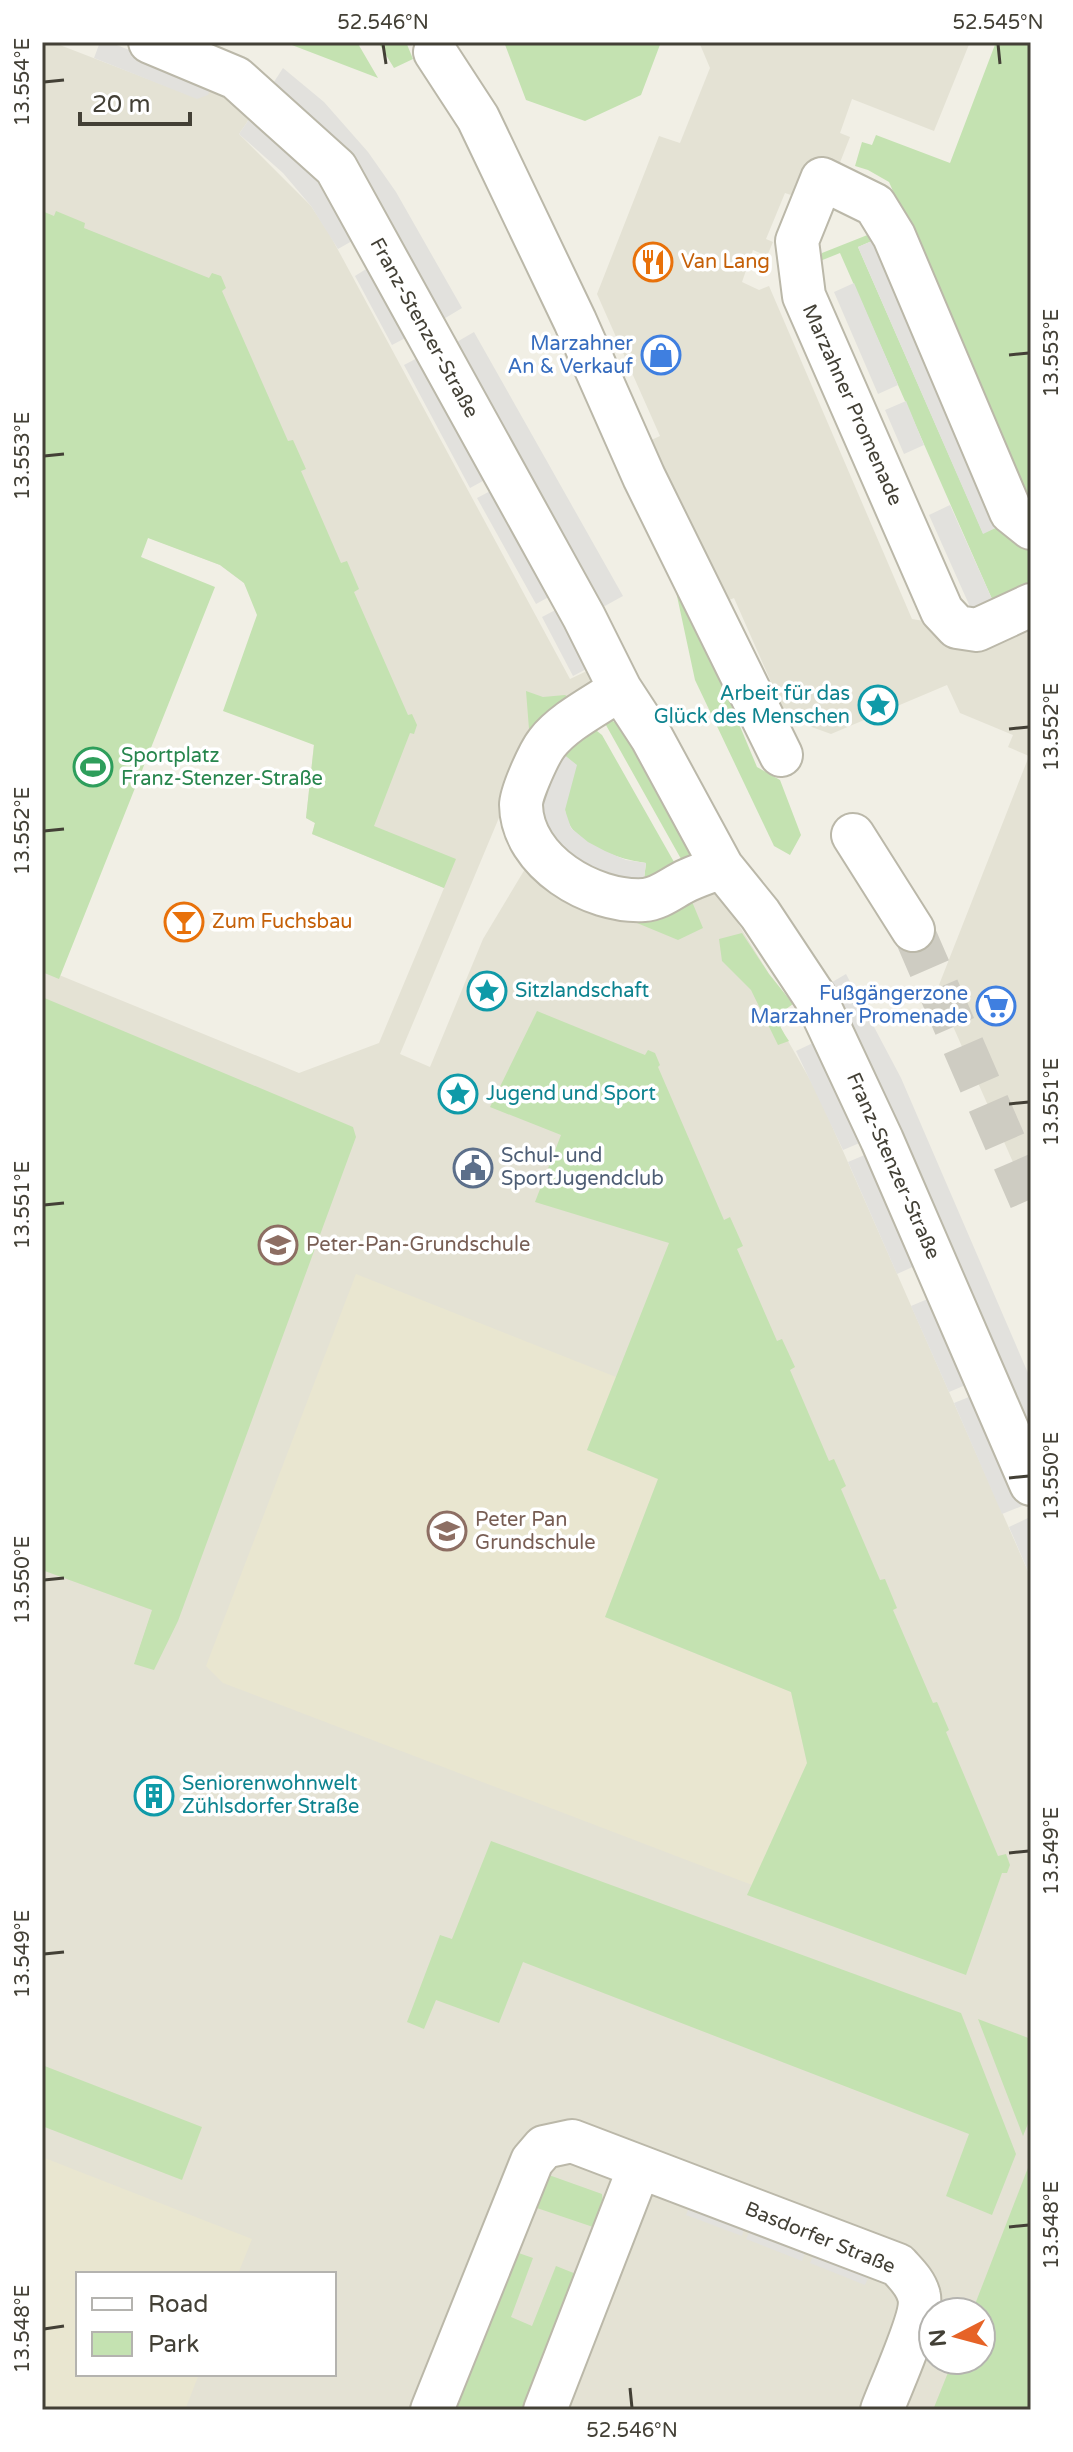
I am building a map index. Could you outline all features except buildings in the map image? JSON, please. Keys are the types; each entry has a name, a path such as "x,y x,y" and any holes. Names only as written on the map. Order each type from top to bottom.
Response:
{"street":[{"name":"Franz-Stenzer-Straße","path":"150,42 236,78 336,168 584,617 620,689 652,738 722,867 760,914 815,997 882,1140 1031,1484"},
{"path":"435,52 478,118 575,321 644,477 781,755"},
{"name":"Marzahner Promenade","path":"1031,528 1011,512 894,236 875,205 822,179 797,241 804,296 942,611 957,627 977,630 1031,605"},
{"path":"620,689 547,743 521,803 528,834 540,854 573,881 595,892 624,898 645,900 656,897 722,867"},
{"path":"853,835 913,930"},
{"name":"Basdorfer Straße","path":"432,2410 527,2172 544,2147 572,2141 898,2265 911,2278 920,2298 914,2325 882,2410"},
{"path":"545,2410 639,2168"}],"shaded area":[{"path":"42,42 52,42 197,98 213,83 254,112 239,134 311,206 330,235 570,679 593,668 601,673 591,688 542,718 533,730 400,1054 430,1067 483,939 528,864 713,891 723,899 769,974 793,1004 782,1012 779,1025 817,1092 1031,1578 1031,2410 42,2410 42,968 299,1073 379,1043 444,888 312,834 315,823 306,818 317,716 244,583 220,565 42,497"},
{"path":"100,42 109,42 213,83 208,95 197,99 94,58"},
{"path":"699,42 970,42 934,131 852,99 840,133 850,137 839,165 820,158 803,199 785,193 766,239 773,242 767,256 753,250 742,282 759,290 769,286 912,619 997,633 1031,619 1031,1203 937,990 1029,756 1008,747 1013,735 960,713 947,685 831,734 787,718 734,598 718,605 647,442 660,436 597,294 659,136 680,143 710,68"},
{"path":"283,68 324,102 368,152 396,192 462,308 442,320 272,85"},
{"path":"254,112 322,182 359,237 338,249 311,206 283,173 239,134"},
{"path":"879,238 1004,524 983,534 858,247"},
{"path":"374,264 413,334 392,345 355,276"},
{"path":"854,283 898,385 878,394 834,292"},
{"path":"474,332 623,596 603,607 455,343"},
{"path":"425,354 492,476 470,488 404,365"},
{"path":"906,401 924,445 904,454 885,410"},
{"path":"498,487 556,593 536,604 477,498"},
{"path":"950,505 992,599 971,609 929,515"},
{"path":"563,606 594,665 573,676 542,617"},
{"path":"558,750 577,765 565,810 571,828 605,851 626,860 646,863 643,887 587,874 543,830 541,797"},
{"path":"846,974 901,1078 1031,1380 1031,1437 822,988"},
{"path":"815,1042 862,1142 843,1150 796,1051"},
{"path":"867,1154 917,1265 897,1274 848,1162"},
{"name":"Peter Pan Grundschule","path":"356,1274 616,1377 587,1450 658,1479 605,1617 791,1692 807,1763 752,1885 223,1683 206,1666"},
{"path":"930,1298 968,1384 949,1392 911,1306"},
{"path":"974,1395 1022,1506 1002,1514 954,1403"},
{"path":"1028,1518 1031,1525 1031,1578 1009,1527"},
{"path":"42,2157 252,2239 239,2272 76,2272 76,2376 198,2376 185,2410 42,2410"},
{"path":"690,2205 745,2226 742,2236 686,2215"},
{"path":"751,2229 806,2250 802,2261 746,2239"},
{"path":"814,2253 870,2274 865,2285 810,2263"}],"green space":[{"path":"284,42 357,42 378,78"},
{"path":"378,42 406,42 413,59 394,68"},
{"path":"504,42 661,42 641,95 585,121 526,100"},
{"path":"996,42 1031,42 1031,505 889,182 855,166 862,142 872,145 876,135 950,163"},
{"path":"42,211 54,216 56,211 85,223 84,228 209,278 212,273 221,276 226,288 222,291 288,441 293,440 306,469 301,471 341,563 347,561 359,589 354,592 408,715 412,714 417,725 414,734 410,733 374,826 456,859 444,888 312,834 315,823 306,818 314,745 223,711 257,615 244,583 220,565 148,538 141,557 215,587 59,979 42,972"},
{"path":"875,232 879,238 858,247 983,533 1004,524 1031,540 1031,590 982,612 971,609 992,599 840,253 820,261 822,253"},
{"path":"668,554 757,767 780,780 801,835 790,855 774,846 695,680"},
{"path":"526,691 543,697 565,695 572,699 542,718 533,730 529,729"},
{"path":"602,718 628,730 694,856 685,866"},
{"path":"587,723 602,735 678,869 643,887 646,863 596,848 575,832 568,821 566,798 576,765 558,750"},
{"path":"688,892 703,928 678,940 637,923 638,916"},
{"path":"742,933 793,1004 782,1013 779,1021 789,1041 778,1045 751,990 722,961 719,939"},
{"path":"42,997 353,1127 356,1137 178,1621 154,1670 134,1664 152,1610 42,1570"},
{"path":"537,1011 645,1055 648,1050 655,1053 658,1067 724,1220 730,1217 743,1246 737,1249 777,1341 782,1339 795,1367 790,1370 829,1461 834,1459 846,1486 841,1489 880,1580 885,1579 897,1608 893,1610 933,1703 937,1702 949,1730 946,1732 998,1856 1006,1854 1010,1865 1007,1873 1002,1873 966,1975 747,1895 807,1763 791,1692 605,1617 658,1479 587,1450 669,1243 535,1202 561,1135 490,1107"},
{"path":"491,1841 961,2013 1016,2154 992,2215 946,2196 969,2134 523,1962 499,2023 436,2000 424,2029 407,2022 440,1935 452,1939"},
{"path":"978,2019 1031,2039 1031,2116 1023,2136"},
{"path":"42,2065 202,2127 182,2180 42,2126"},
{"path":"1031,2160 1031,2410 933,2410 947,2376 997,2376 997,2296 978,2296"},
{"path":"546,2174 602,2194 603,2205 596,2228 528,2205"},
{"path":"510,2250 533,2258 511,2317 532,2326 556,2266 576,2274 522,2410 448,2410"}],"tunnel":[{"path":"913,930 1031,1202"}],"place":[{"name":"Van Lang","path":"653,262"},
{"name":"Marzahner An & Verkauf","path":"661,355"},
{"name":"Arbeit für das Glück des Menschen","path":"878,705"},
{"name":"Sportplatz Franz-Stenzer-Straße","path":"93,767"},
{"name":"Zum Fuchsbau","path":"184,922"},
{"name":"Sitzlandschaft","path":"487,991"},
{"name":"Fußgängerzone Marzahner Promenade","path":"996,1006"},
{"name":"Jugend und Sport","path":"458,1094"},
{"name":"Schul- und SportJugendclub","path":"473,1168"},
{"name":"Peter-Pan-Grundschule","path":"278,1245"},
{"name":"Peter Pan Grundschule","path":"447,1531"},
{"name":"Seniorenwohnwelt Zühlsdorfer Straße","path":"154,1796"}]}
